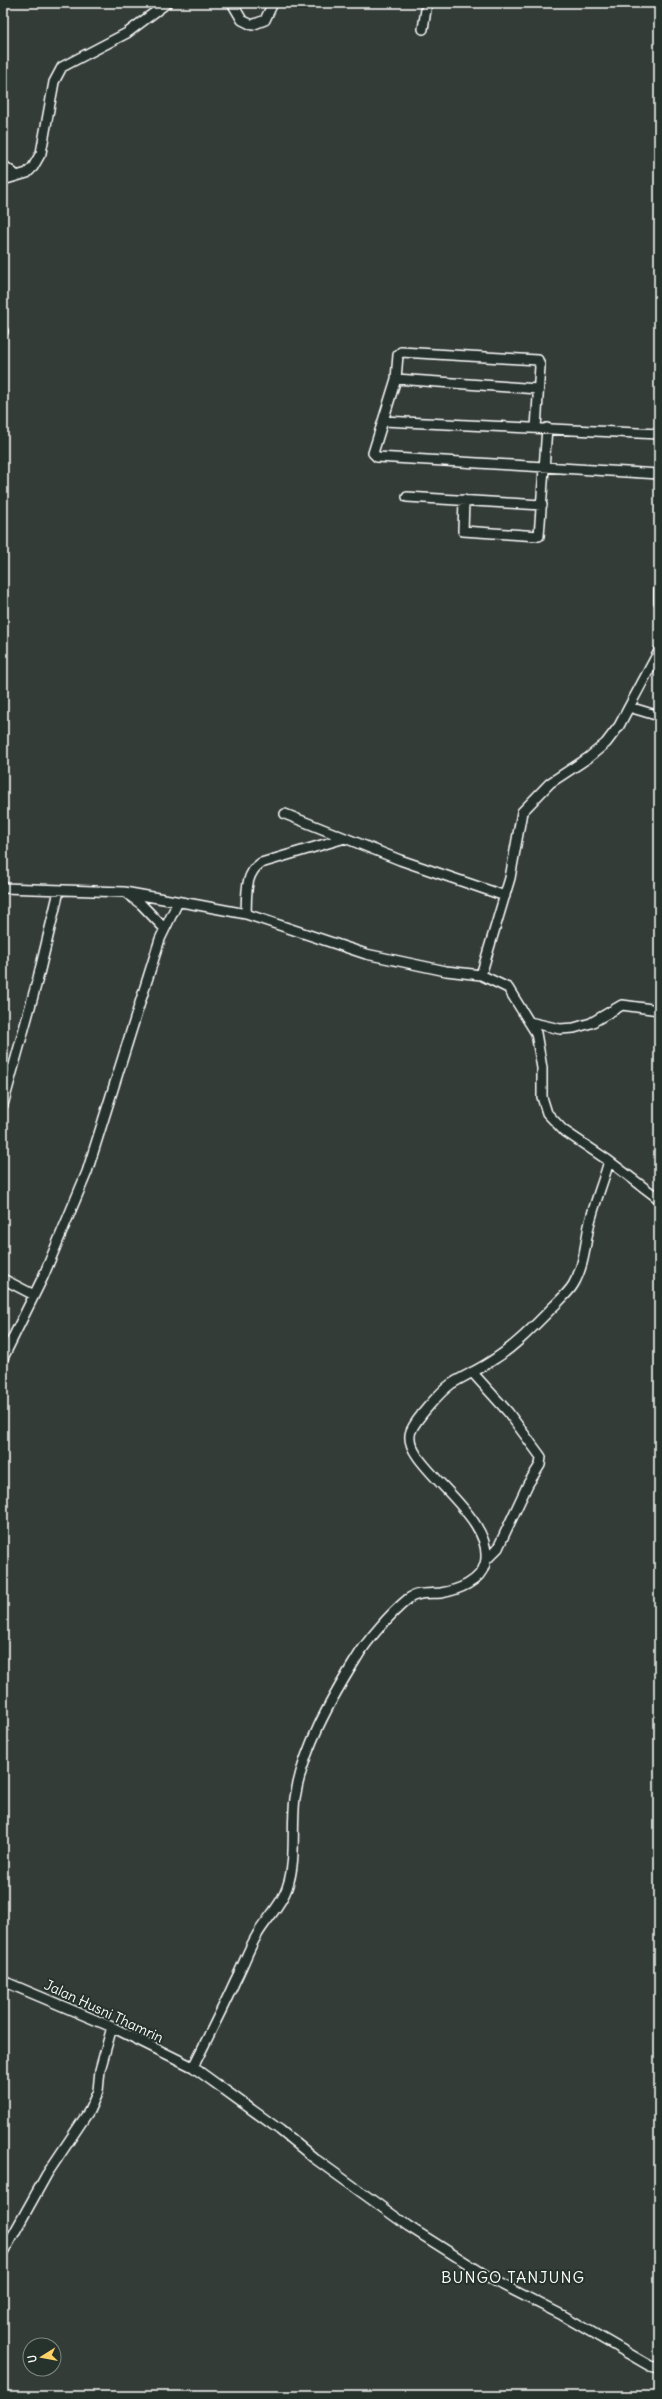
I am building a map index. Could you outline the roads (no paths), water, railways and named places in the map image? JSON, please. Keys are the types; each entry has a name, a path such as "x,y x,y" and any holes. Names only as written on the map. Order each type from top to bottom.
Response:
{"street":[{"path":"3,180 17,176 33,168 41,153 54,82 62,67 130,30 155,10 167,3"},
{"path":"232,3 242,20 252,25 265,20 273,3"},
{"path":"423,29 427,3"},
{"path":"3,165 17,176"},
{"path":"536,428 540,362 535,359 401,352 398,355 396,379 373,451 377,457 659,474"},
{"path":"396,379 538,389"},
{"path":"383,421 659,434"},
{"path":"464,500 463,531 537,537 540,534 547,428"},
{"path":"406,497 542,505"},
{"path":"659,590 659,602"},
{"path":"481,975 505,896 522,812 550,783 588,758 606,743 619,726 659,651"},
{"path":"629,707 659,716"},
{"path":"286,814 400,860 505,896"},
{"path":"246,914 248,879 255,867 261,863 345,838"},
{"path":"3,888 124,892 246,914 366,954 446,971 481,975 508,988 536,1033 542,1068 542,1097 547,1113 563,1130 609,1161 659,1199"},
{"path":"3,1105 38,978 59,891"},
{"path":"124,892 141,904 165,929"},
{"path":"3,1358 34,1295 87,1172 165,929 178,902"},
{"path":"529,1022 560,1029 574,1028 591,1023 622,1005 659,1010"},
{"path":"193,2067 257,1933 278,1907 287,1890 292,1871 295,1798 301,1777 319,1726 358,1655 409,1598 421,1594 441,1593 473,1581 481,1575 486,1560 485,1546 474,1522 421,1462 411,1445 410,1433 423,1413 448,1386 508,1350 572,1287 582,1265 590,1224 609,1161"},
{"path":"3,1279 34,1295"},
{"path":"472,1372 508,1412 542,1458 540,1465 528,1484 498,1548 486,1560"},
{"name":"Jalan Husni Thamrin","path":"3,1981 112,2027 193,2067 280,2130 314,2158 420,2233 495,2281 562,2315 650,2366 659,2368"},
{"path":"3,2253 51,2168 89,2111 98,2091 100,2070 112,2027"}],"district":[{"name":"BUNGO TANJUNG","path":"513,2277"}]}
